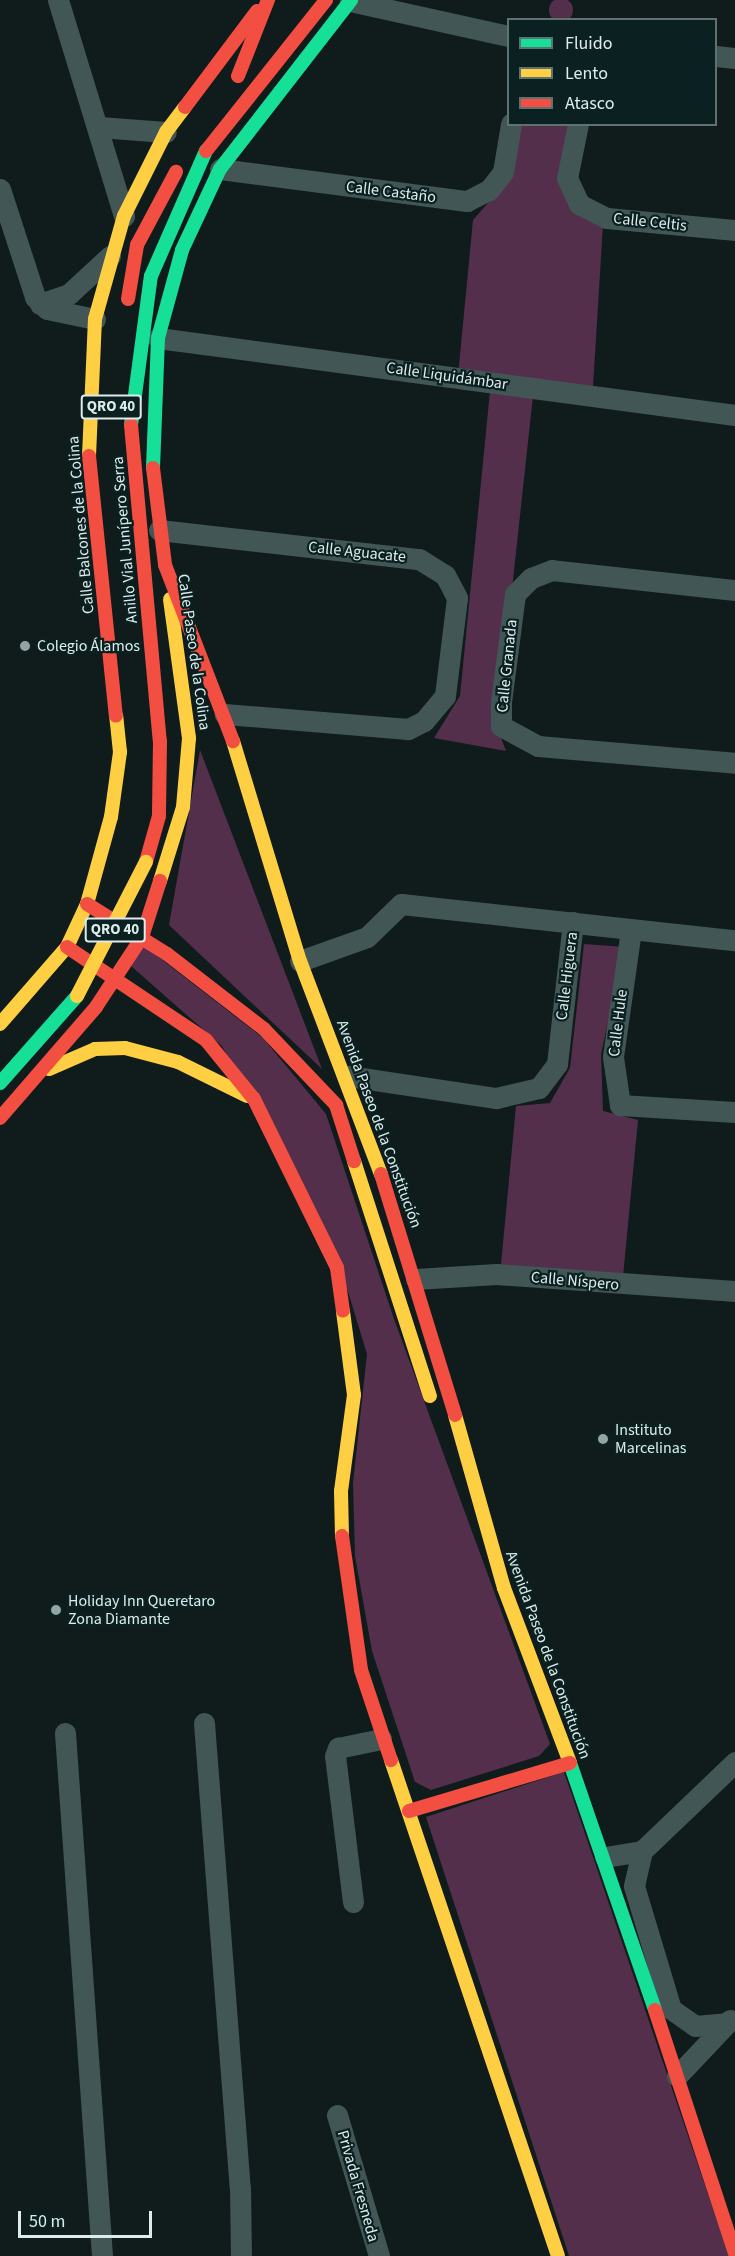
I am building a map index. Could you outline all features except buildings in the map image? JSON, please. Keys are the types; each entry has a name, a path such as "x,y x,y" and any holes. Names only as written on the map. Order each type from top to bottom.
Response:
{"main road":[{"path":"238,76 267,0"},
{"name":"Calle Balcones de la Colina","path":"0,1024 67,946 87,904 120,752 88,445 95,319 124,216 166,132 267,0"},
{"name":"Anillo Vial Junípero Serra","path":"0,1083 77,996 113,935 146,862 159,816 160,741 131,427 152,276 211,141 326,0"},
{"name":"Avenida Paseo de la Constitución","path":"351,1 220,170 182,250 158,338 152,460 159,530 165,565 225,714 300,961 348,1076 416,1279 504,1588 605,1857 676,2076 733,2240"},
{"path":"225,93 271,34"},
{"path":"126,313 136,245 184,157"},
{"name":"Calle Paseo de la Colina","path":"0,1118 42,1073 106,995 142,937 183,807 189,738 165,565"},
{"path":"92,889 148,918"},
{"name":"QRO 40","path":"72,967 110,894"},
{"path":"87,904 142,937 264,1029 336,1105 435,1412"},
{"path":"67,946 206,1040 254,1099 337,1268 354,1395 341,1491 343,1554 362,1670 381,1739 409,1811 558,2256"},
{"path":"56,959 84,971 106,995"},
{"path":"42,1073 95,1049 125,1048 178,1062 254,1099"},
{"path":"446,1444 504,1588"},
{"path":"409,1811 570,1762"}],"street":[{"path":"58,0 99,127 124,216"},
{"path":"351,1 507,36"},
{"path":"717,56 735,58"},
{"name":"Calle Castaño","path":"220,170 467,201 489,190 503,172 511,126"},
{"name":"Calle Celtis","path":"578,126 567,178 579,204 607,218 735,230"},
{"path":"99,127 166,132"},
{"path":"0,189 40,304"},
{"path":"40,304 69,294 114,251"},
{"path":"40,304 95,319"},
{"name":"Calle Liquidámbar","path":"158,338 735,415"},
{"name":"Calle Aguacate","path":"159,530 418,560 445,575 457,598 445,696 424,721 408,729 225,714"},
{"name":"Calle Granada","path":"735,590 552,570 531,578 515,594 501,702 501,726 538,746 735,763"},
{"name":"Calle Higuera","path":"300,961 367,937 401,904 573,921 557,1064 539,1088 496,1098 348,1076"},
{"path":"573,921 631,930 735,940"},
{"name":"Calle Hule","path":"631,930 613,1057 620,1105 735,1112"},
{"name":"Calle Níspero","path":"416,1279 496,1274 735,1291"},
{"path":"204,1722 240,2188 241,2256"},
{"path":"65,1733 102,2256"},
{"path":"353,1902 335,1756 338,1749 381,1739"},
{"path":"605,1857 642,1851 731,1770"},
{"path":"642,1851 634,1886 671,2009 696,2026 731,2019"},
{"path":"676,2076 731,2019"},
{"name":"Privada Fresneda","path":"337,2115 379,2256"}],"shaded area":[{"path":"566,-1 572,5 570,18 552,18 549,10 552,1"},
{"path":"517,126 574,126 566,179 603,224 592,403 533,396 497,727 506,751 434,738 460,696 490,391 457,386 473,220 510,178"},
{"path":"200,750 322,1069 169,925"},
{"path":"584,944 625,947 601,1054 603,1111 638,1120 622,1287 500,1275 516,1106 550,1103 570,1068"},
{"path":"143,945 263,1038 326,1114 394,1319 550,1744 539,1756 431,1790 415,1782 372,1651 355,1556 353,1483 367,1354 342,1272 222,1046 131,966"},
{"path":"564,1772 729,2256 569,2256 426,1817"}],"traffic: fast":[{"path":"153,468 158,338 182,250 220,169 351,0"},
{"path":"131,425 151,276 206,151"},
{"path":"0,1083 77,996"},
{"path":"570,1763 655,2010"}],"traffic: slow":[{"path":"89,456 95,319 124,216 166,132 185,107"},
{"path":"160,881 183,807 189,738 170,599"},
{"path":"0,1024 67,947 87,904 111,817 120,752 116,716"},
{"path":"233,741 300,961 381,1174"},
{"path":"77,996 146,862"},
{"path":"49,1069 95,1049 125,1048 178,1062 247,1096"},
{"path":"354,1161 430,1396"},
{"path":"342,1536 341,1491 354,1395 343,1311"},
{"path":"455,1415 504,1588 570,1763"},
{"path":"391,1760 558,2256"}],"traffic: jam":[{"path":"238,76 268,0"},
{"path":"206,151 326,0"},
{"path":"185,107 257,11"},
{"path":"128,299 137,245 176,172"},
{"path":"131,425 160,741 159,816 146,862"},
{"path":"89,456 116,716"},
{"path":"153,468 165,565 233,741"},
{"path":"0,1118 96,1007 142,937 160,881"},
{"path":"87,904 167,954 264,1029 336,1105 354,1161"},
{"path":"67,947 206,1040 254,1099 337,1268 343,1311"},
{"path":"381,1174 455,1415"},
{"path":"342,1536 361,1670 391,1760"},
{"path":"409,1811 570,1763"},
{"path":"655,2010 735,2254"}],"place":[{"name":"Colegio Álamos","path":"25,646"},
{"name":"Instituto Marcelinas","path":"603,1439"},
{"name":"Holiday Inn Queretaro Zona Diamante","path":"56,1610"}]}
